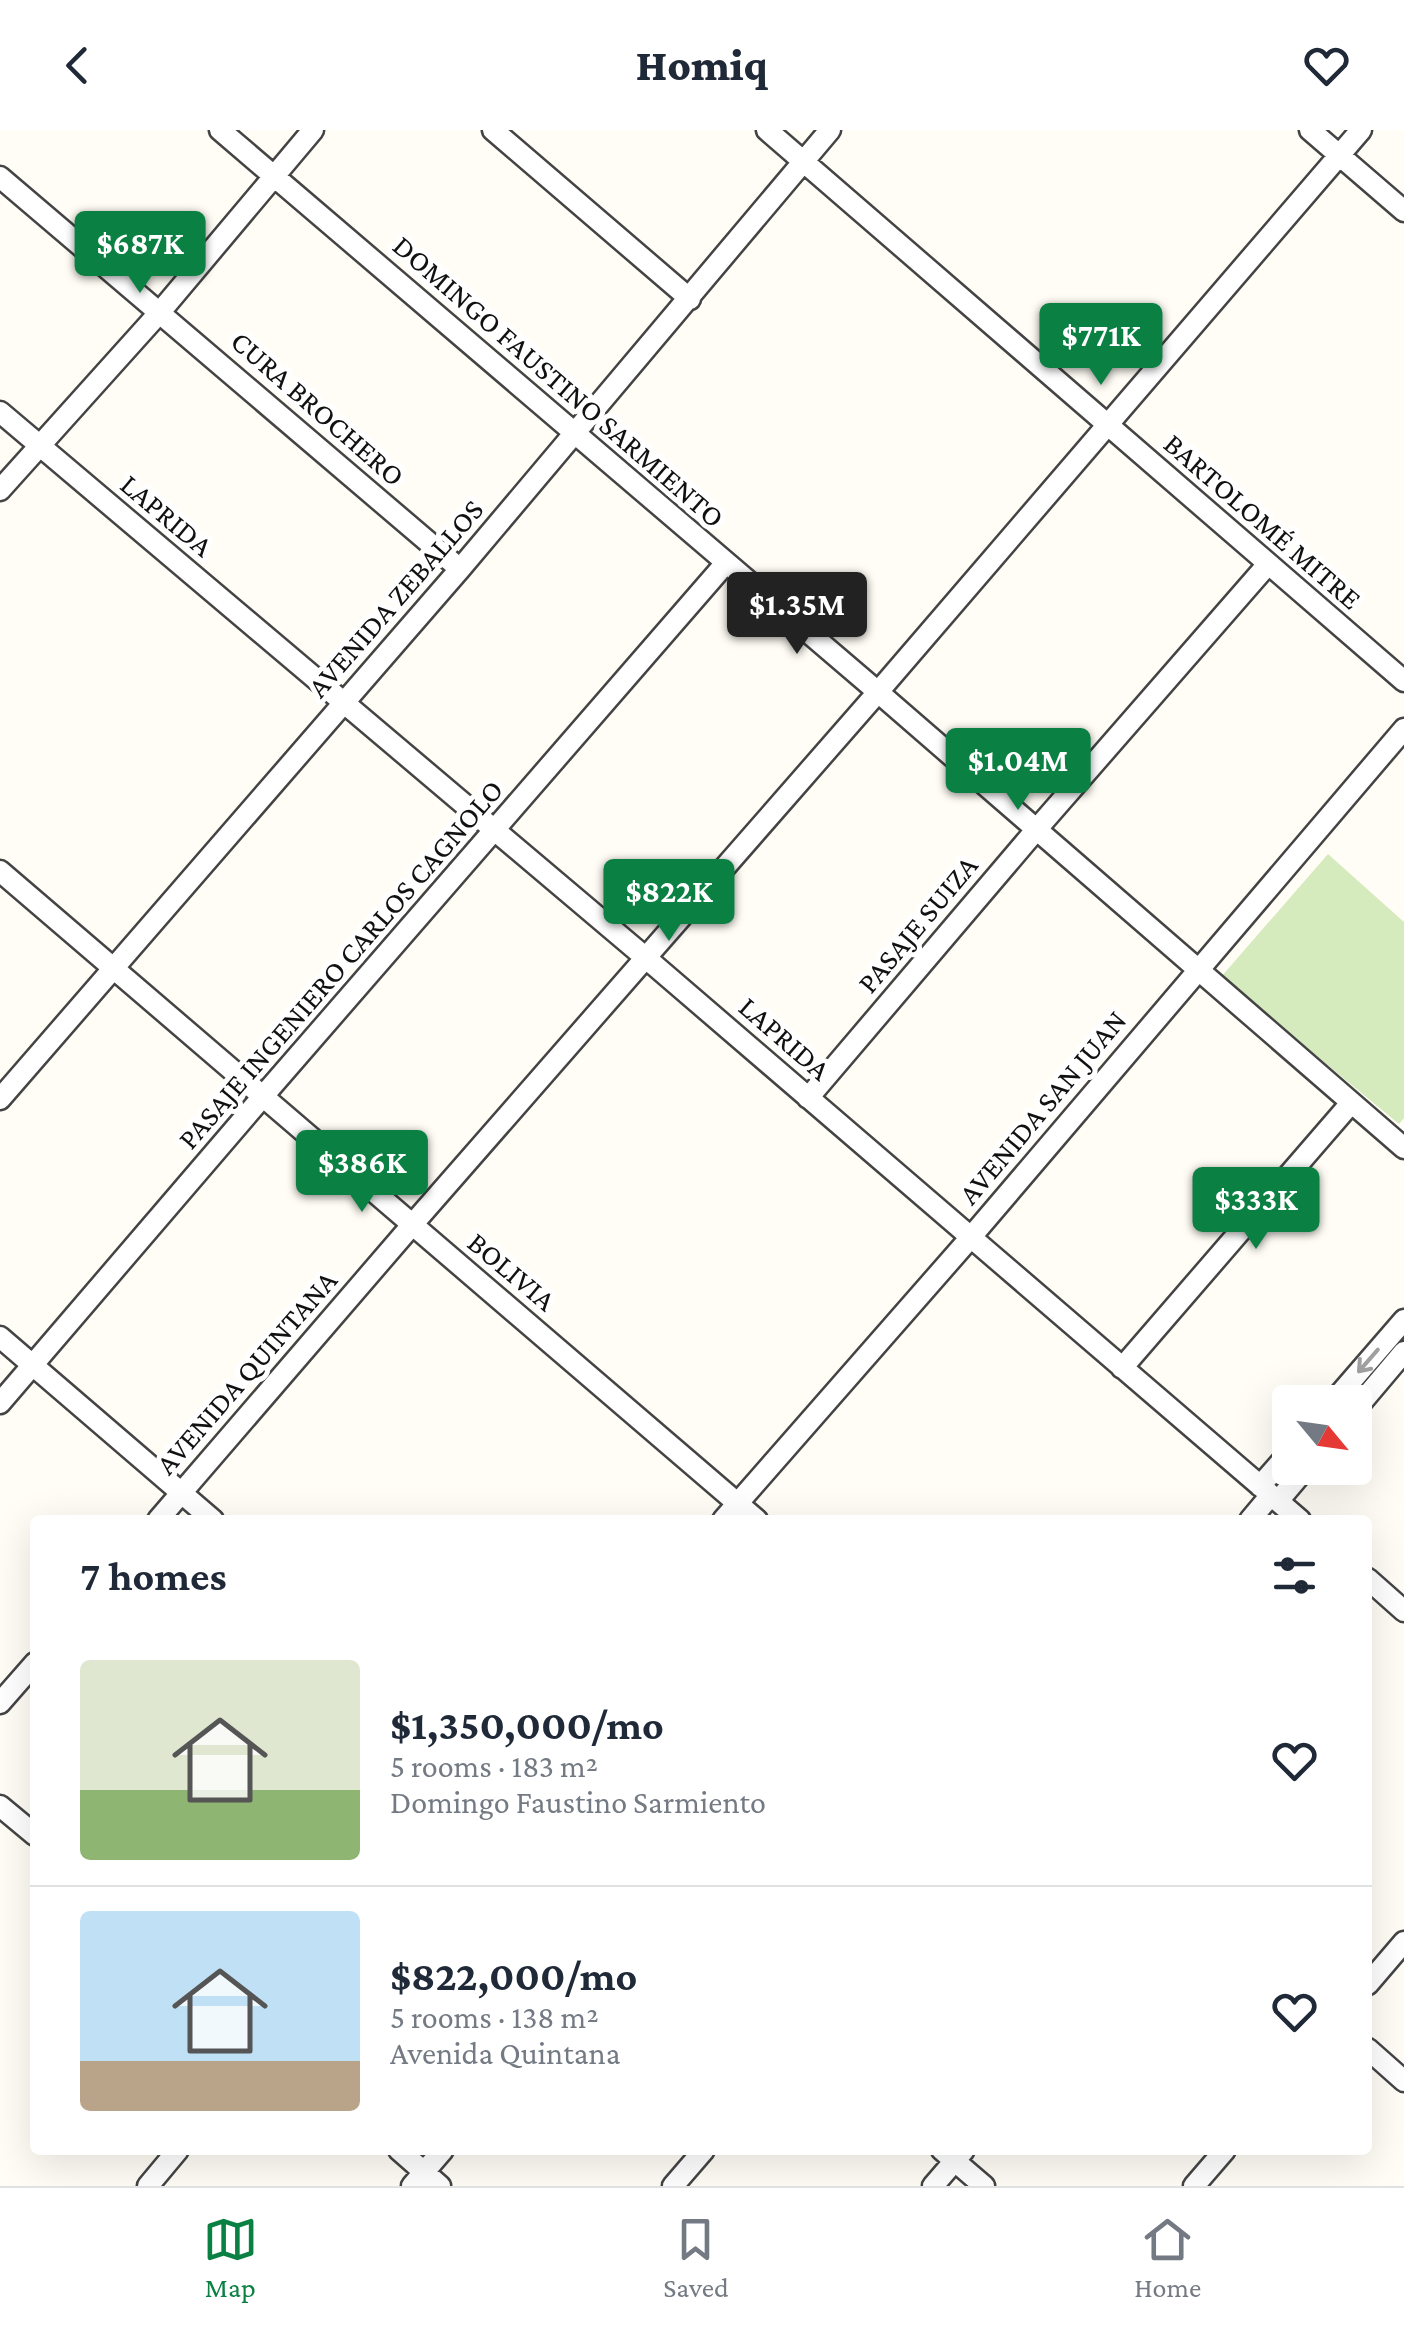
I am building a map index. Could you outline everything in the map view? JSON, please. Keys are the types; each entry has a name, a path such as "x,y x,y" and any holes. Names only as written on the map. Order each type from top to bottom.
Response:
{"street":[{"name":"DOMINGO FAUSTINO SARMIENTO","path":"220,130 1404,1148"},
{"path":"0,490 160,312 313,130"},
{"path":"493,130 690,298"},
{"name":"BARTOLOMÉ MITRE","path":"768,130 1404,681"},
{"name":"AVENIDA ZEBALLOS","path":"0,1099 460,569 830,130"},
{"path":"1310,130 1404,211"},
{"name":"AVENIDA QUINTANA","path":"162,1515 1361,130"},
{"name":"CURA BROCHERO","path":"0,177 460,569"},
{"name":"LAPRIDA","path":"0,412 496,830 1294,1515"},
{"name":"PASAJE INGENIERO CARLOS CAGNOLO","path":"0,1403 725,564"},
{"name":"PASAJE SUIZA","path":"808,1098 1268,564"},
{"name":"AVENIDA SAN JUAN","path":"727,1515 1404,729"},
{"name":"BOLIVIA","path":"0,871 751,1515"},
{"path":"1122,1368 1351,1103"},
{"path":"1347,1385 1404,1320"},
{"path":"0,1337 207,1515"},
{"path":"1372,1390 1404,1352"},
{"path":"1254,1515 1274,1485"},
{"path":"1270,1494 1282,1485"},
{"path":"1372,1583 1404,1611"},
{"path":"0,1703 30,1668"},
{"path":"0,1806 30,1831"},
{"path":"1372,1979 1404,1942"},
{"path":"1372,2053 1404,2081"},
{"path":"148,2186 174,2155"},
{"path":"403,2155 425,2181 440,2155"},
{"path":"673,2186 700,2155"},
{"path":"933,2186 953,2155"},
{"path":"955,2155 984,2186"},
{"path":"1194,2186 1221,2155"}],"green space":[{"path":"1328,854 1404,922 1404,1118 1399,1124 1221,977"}]}
